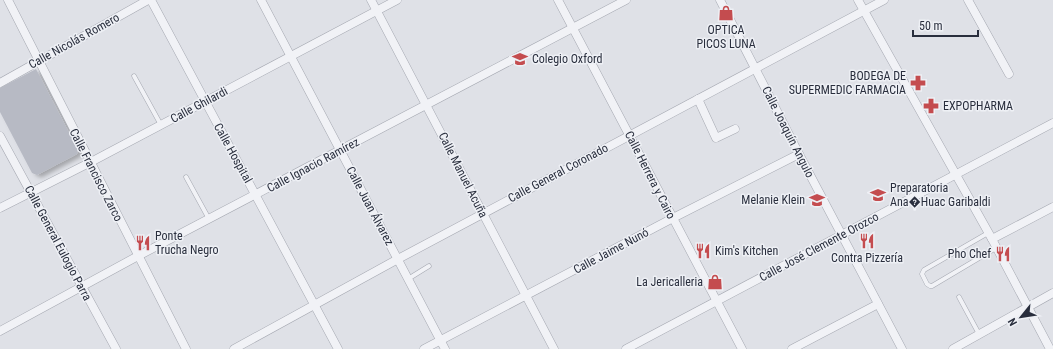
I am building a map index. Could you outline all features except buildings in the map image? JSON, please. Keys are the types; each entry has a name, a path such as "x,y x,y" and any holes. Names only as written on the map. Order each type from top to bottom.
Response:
{"street":[{"name":"Calle Francisco Zarco","path":"8,0 89,162 186,349"},
{"name":"Calle Nicolás Romero","path":"0,83 149,0"},
{"name":"Calle Hospital","path":"149,0 338,349"},
{"name":"Calle Juan Álvarez","path":"261,0 445,349"},
{"name":"Calle Manuel Acuña","path":"371,0 554,349"},
{"name":"Calle Ghilardi","path":"0,208 205,102 397,0"},
{"name":"Calle Herrera y Cairo","path":"558,0 742,349"},
{"name":"Calle Ignacio Ramírez","path":"0,331 138,256 626,0"},
{"name":"Calle Joaquín Angulo","path":"720,0 902,349"},
{"path":"858,0 990,236 1050,349"},
{"name":"Calle General Coronado","path":"234,349 314,304 884,0"},
{"path":"968,0 1009,74"},
{"path":"698,99 716,138 735,129"},
{"name":"Calle José Clemente Orozco","path":"626,349 1053,123"},
{"name":"Calle General Eulogio Parra","path":"0,136 116,349"},
{"name":"Calle Jaime Nunó","path":"424,349 673,218 799,154"},
{"path":"990,236 1053,207"},
{"path":"953,349 1053,293"},
{"path":"792,349 878,304"}],"lane":[{"path":"134,76 161,125"},
{"path":"186,177 209,219"},
{"path":"990,236 924,270 922,274 924,280 928,285 932,286 996,248"},
{"path":"408,279 429,266"},
{"path":"959,298 979,334"}],"place":[{"name":"OPTICA PICOS LUNA","path":"726,13"},
{"name":"Colegio Oxford","path":"520,59"},
{"name":"BODEGA DE SUPERMEDIC FARMACIA","path":"918,83"},
{"name":"EXPOPHARMA","path":"931,106"},
{"name":"Preparatoria Ana�Huac Garibaldi","path":"878,195"},
{"name":"Melanie Klein","path":"817,200"},
{"name":"Contra Pizzería","path":"867,241"},
{"name":"Ponte Trucha Negro","path":"143,243"},
{"name":"Kim's Kitchen","path":"703,251"},
{"name":"Pho Chef","path":"1003,254"},
{"name":"La Jericalleria","path":"715,282"}]}
